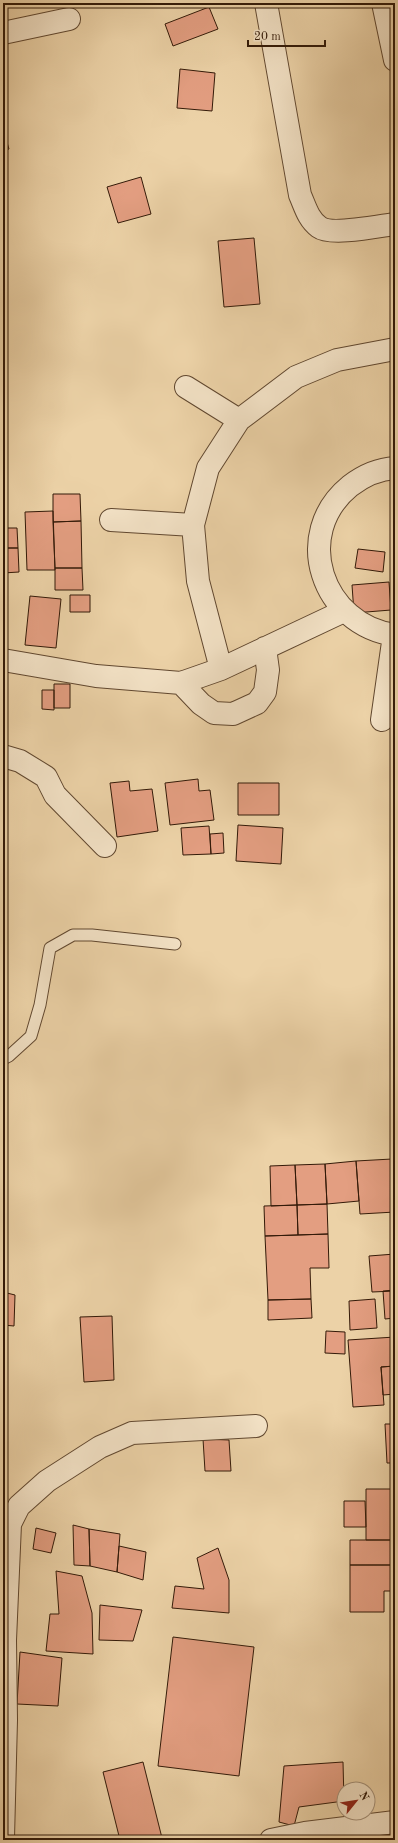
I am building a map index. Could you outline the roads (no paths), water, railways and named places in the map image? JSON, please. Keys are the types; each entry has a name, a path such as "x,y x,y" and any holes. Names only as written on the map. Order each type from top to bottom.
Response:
{"street":[{"path":"266,3 300,195 308,214 319,228 337,231 395,224"},
{"path":"383,3 395,60"},
{"path":"3,33 69,19"},
{"path":"221,669 198,581 193,525 208,468 239,420 296,376 337,360 395,349"},
{"path":"186,387 239,420"},
{"path":"382,720 394,635 370,629 359,623 344,611 332,597 324,580 320,561 319,542 323,524 331,507 343,492 358,480 374,472 395,468"},
{"path":"111,520 193,525"},
{"path":"3,660 96,676 181,683 221,669 344,611"},
{"path":"181,683 200,704 214,713 233,714 257,703 265,692 268,670 265,648"},
{"path":"3,756 20,761 46,777 55,794 105,846"},
{"path":"3,1838 6,1720 5,1640 10,1524 19,1506 47,1481 100,1447 132,1433 256,1426"},
{"path":"271,1840 305,1833 395,1822"}],"lane":[{"path":"3,1059 9,1056 31,1036 40,1004 50,948 73,936 85,935 175,944"}]}
